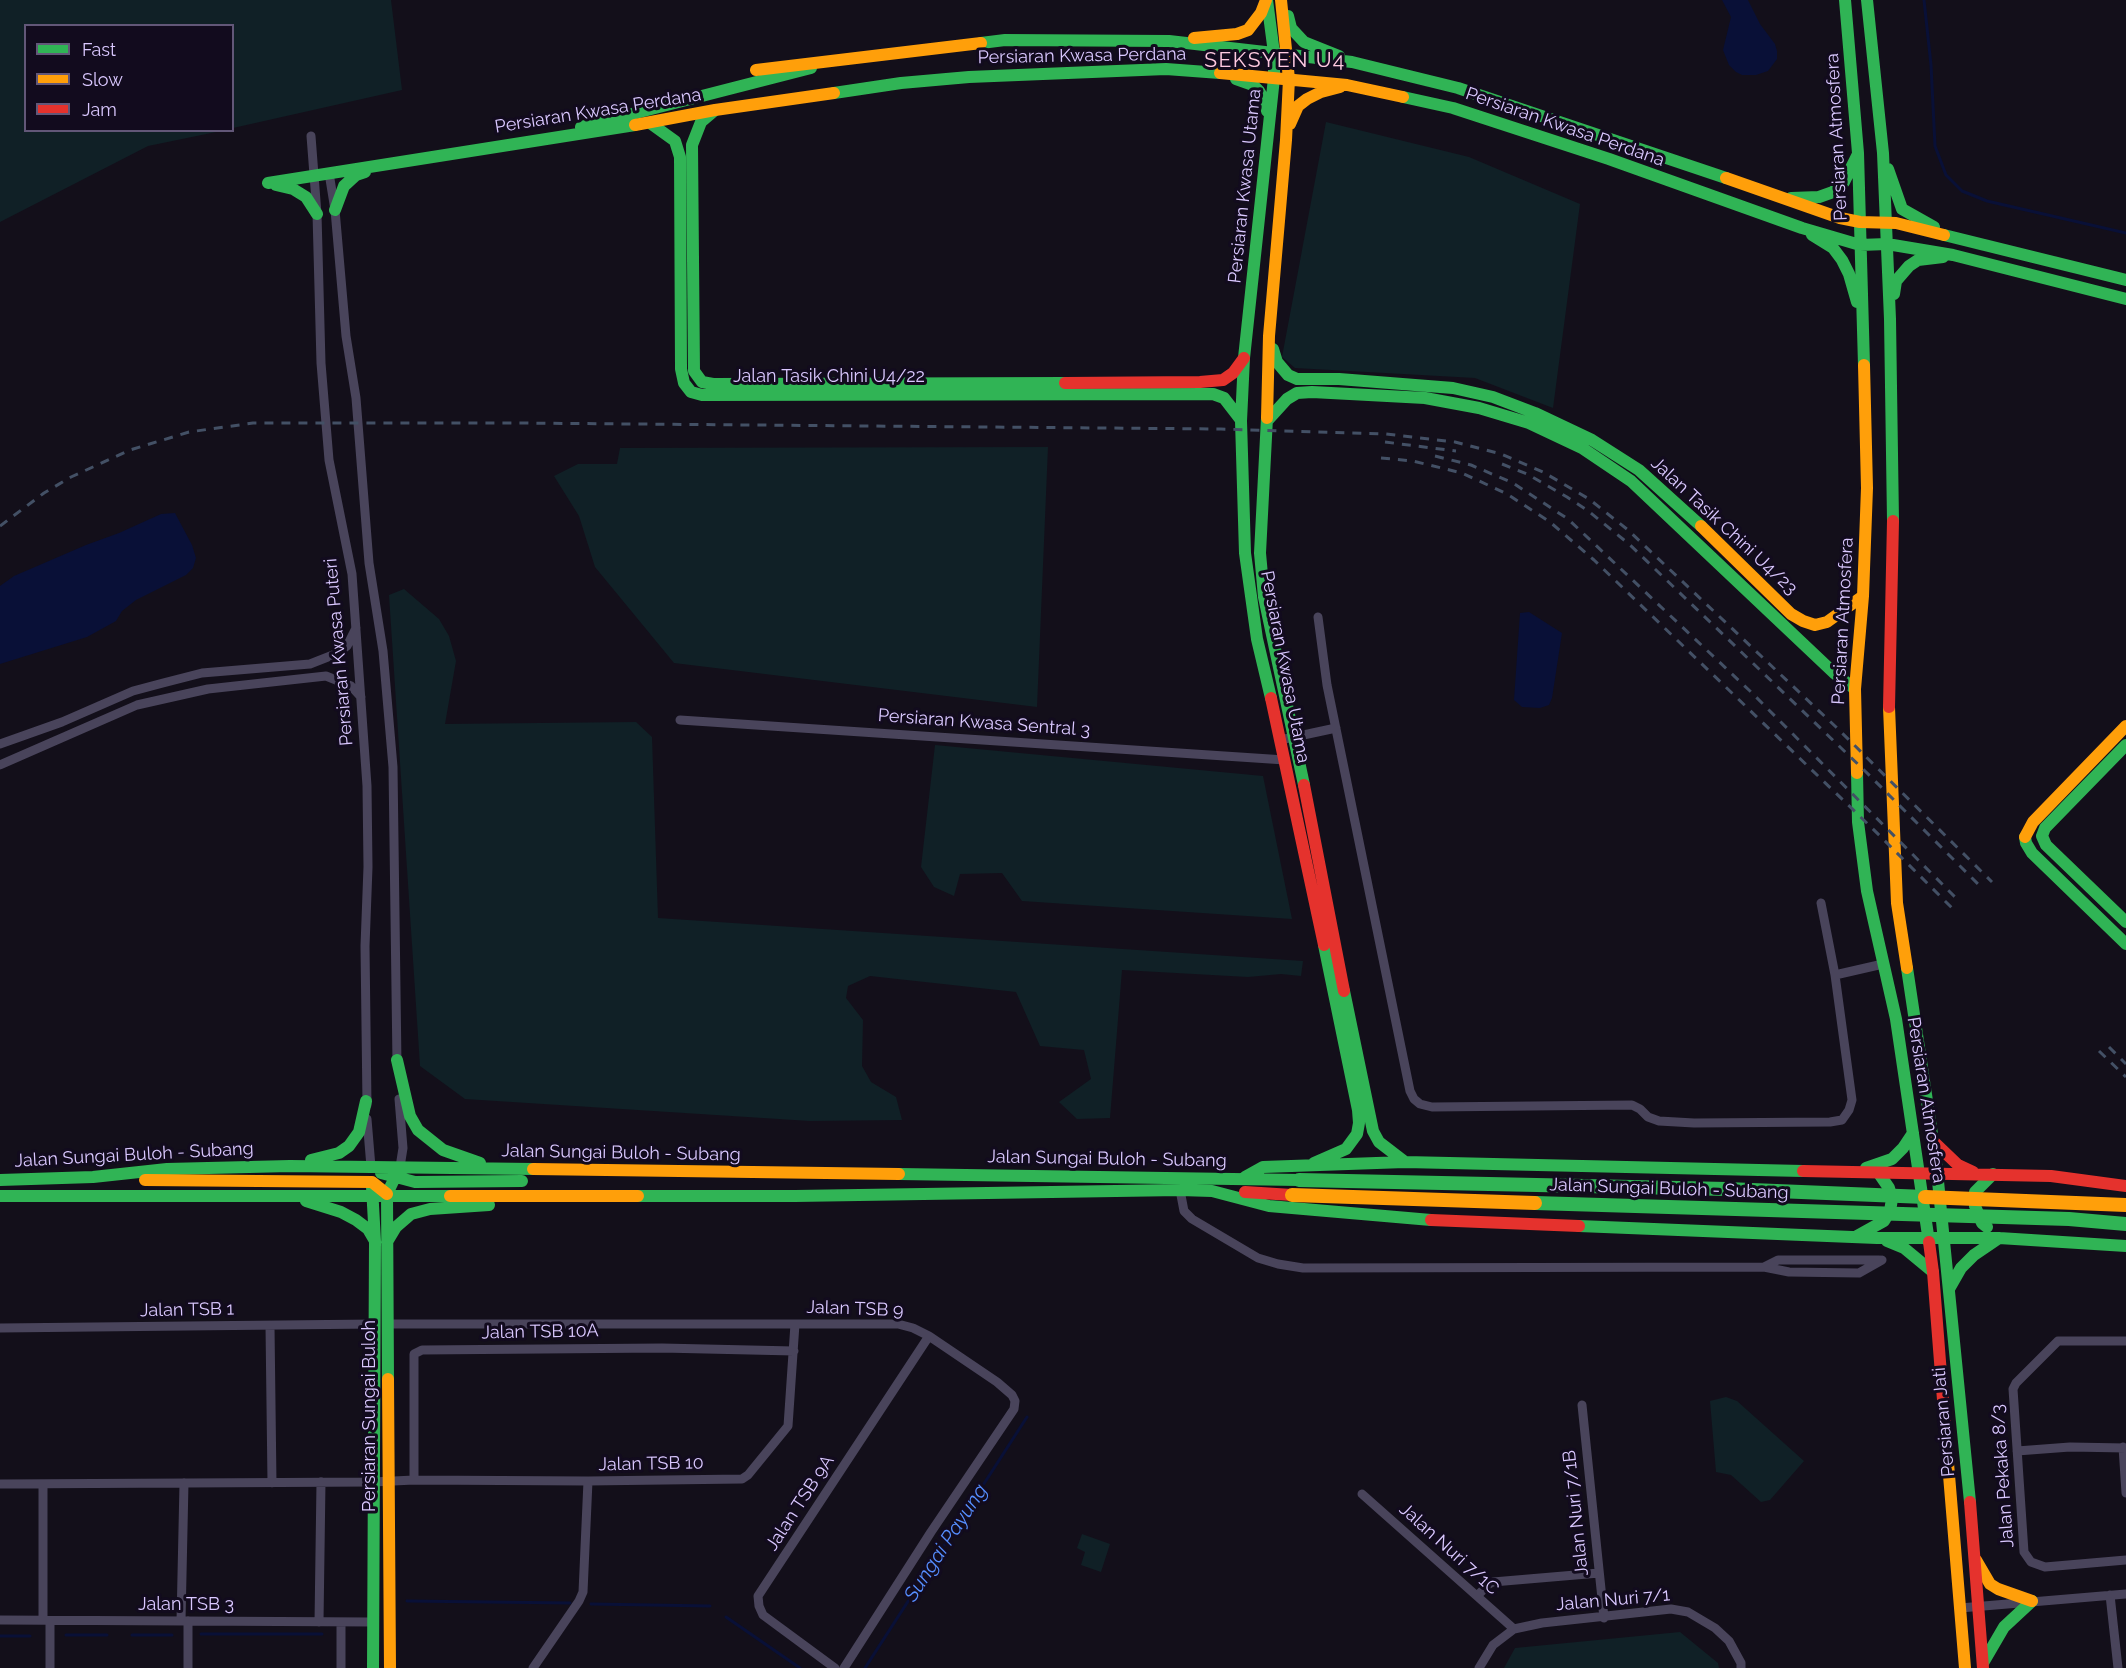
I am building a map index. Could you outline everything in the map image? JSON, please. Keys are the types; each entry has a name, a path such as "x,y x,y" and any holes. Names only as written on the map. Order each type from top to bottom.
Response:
{"main road":[{"path":"1168,41 1237,34 1248,30 1261,13 1266,0"},
{"name":"Persiaran Kwasa Utama","path":"1266,0 1289,79 1269,336 1268,420 1260,553 1264,597 1295,737 1367,1109 1373,1131 1379,1142 1405,1162"},
{"path":"1283,0 1291,28 1296,36 1304,42 1352,62"},
{"name":"Persiaran Kwasa Utama","path":"1283,0 1281,54 1274,78 1244,358 1242,421 1245,553 1257,639 1285,760 1358,1110 1357,1134 1346,1149 1310,1165"},
{"name":"Persiaran Atmosfera","path":"1845,0 1858,153 1867,488 1863,596 1855,689 1857,822 1868,891 1896,1019 1928,1238"},
{"name":"Persiaran Atmosfera","path":"1867,0 1883,153 1890,319 1893,493 1888,729 1897,903 1937,1173"},
{"name":"Persiaran Kwasa Perdana","path":"756,70 1005,40 1168,41 1352,62 1458,88 1620,141 1840,218 1860,222 1896,223 2126,280"},
{"path":"530,141 653,107 798,73 836,60"},
{"name":"Persiaran Kwasa Perdana","path":"317,214 306,197 293,189 268,183 650,123 715,110 901,83 969,77 1166,69 1347,85 1453,108 1609,159 1802,228 1860,245 1887,244 1953,255 2126,299"},
{"path":"1219,73 1253,85 1259,91 1266,103 1268,136"},
{"path":"1286,140 1293,114 1298,106 1321,92 1347,85"},
{"path":"650,123 675,141 680,157 681,369 684,383 691,392 702,382 694,371 692,145 701,122 715,110"},
{"path":"1780,198 1819,197 1833,192 1844,182 1858,153"},
{"path":"1883,153 1902,208 1954,236"},
{"path":"335,210 344,186 356,174 394,163"},
{"path":"1802,228 1833,248 1842,260 1849,274 1863,321"},
{"path":"1890,319 1896,281 1902,272 1918,260 1953,255"},
{"name":"Jalan Tasik Chini U4/23","path":"1269,336 1277,362 1288,375 1297,379 1339,379 1453,388 1493,397 1535,413 1592,440 1639,470 1703,527 1791,614 1803,621 1815,625 1827,622 1863,596"},
{"name":"Jalan Tasik Chini U4/22","path":"702,382 713,384 1200,382 1223,380 1233,373 1244,358"},
{"name":"Jalan Tasik Chini U4/22","path":"691,392 702,395 1207,394 1224,398 1242,421"},
{"name":"Jalan Tasik Chini U4/23","path":"1268,420 1278,406 1287,399 1298,393 1312,392 1425,398 1479,408 1529,423 1582,448 1631,481 1834,673 1855,689"},
{"path":"2126,726 2033,822 2025,837 2032,853 2126,944"},
{"path":"2126,746 2045,828 2042,836 2046,845 2126,922"},
{"path":"2025,837 2042,836"},
{"path":"397,1060 410,1116 418,1130 431,1143 456,1156 508,1169"},
{"path":"290,1166 339,1153 349,1146 359,1132 366,1101"},
{"path":"1851,1172 1892,1159 1913,1133"},
{"path":"1934,1142 1958,1165 1978,1174"},
{"name":"Jalan Sungai Buloh - Subang","path":"1242,1178 1263,1167 1405,1162 1993,1174 2051,1176 2126,1186"},
{"path":"371,1167 382,1174 397,1172 415,1182 628,1182 868,1188 882,1194"},
{"name":"Jalan Sungai Buloh - Subang","path":"0,1179 93,1177 167,1169 371,1167"},
{"name":"Persiaran Sungai Buloh","path":"371,1167 377,1190 381,1242 381,1324 388,1481 390,1668"},
{"name":"Jalan Sungai Buloh - Subang","path":"397,1172 508,1169 1242,1178 1727,1189 2126,1205"},
{"name":"Persiaran Sungai Buloh","path":"377,1190 397,1172"},
{"path":"1855,1237 1884,1221 1890,1211 1892,1199 1889,1188 1878,1172"},
{"name":"Persiaran Jati","path":"1937,1173 1964,1433 1982,1666"},
{"path":"1949,1289 1961,1268 1974,1254 1999,1238 1982,1223 1975,1206 1975,1192 1993,1174"},
{"path":"93,1177 377,1190"},
{"name":"Jalan Sungai Buloh - Subang","path":"0,1196 291,1197 377,1190 599,1195 795,1196 1180,1190 2069,1219 2126,1224"},
{"name":"Jalan Sungai Buloh - Subang","path":"1212,1191 1269,1206 1413,1220 1877,1238 1999,1238 2126,1246"},
{"path":"291,1197 341,1212 362,1224 381,1242 411,1214 430,1209 584,1202 599,1195"},
{"name":"Jalan Sungai Buloh - Subang","path":"1877,1238 1904,1248 1933,1272"},
{"name":"Persiaran Jati","path":"1928,1238 1933,1272 1965,1668"},
{"name":"Persiaran Sungai Buloh","path":"373,1668 372,1482 381,1324"},
{"path":"1973,1554 1990,1584 2004,1592 2032,1601"},
{"path":"1982,1666 2004,1627 2032,1601"}],"street":[{"name":"Persiaran Kwasa Puteri","path":"311,136 317,214 321,363 329,460 352,574 367,786 366,1101 371,1167"},
{"name":"Persiaran Kwasa Puteri","path":"329,173 335,210 346,336 356,398 369,563 383,651 393,767 397,1060 403,1148 397,1172"},
{"path":"1318,617 1324,667 1410,1091 1420,1104 1432,1107 1632,1105 1648,1117 1659,1121 1694,1123 1842,1120 1852,1100 1835,975 1821,903"},
{"path":"0,744 62,722 133,691 163,682 202,674 310,664 338,653 347,646 357,628"},
{"path":"0,765 137,705 208,689 327,676 351,686 361,697"},
{"name":"Persiaran Kwasa Sentral 3","path":"680,720 1285,760"},
{"path":"1280,740 1336,728"},
{"path":"1835,975 1883,964"},
{"path":"1180,1190 1184,1211 1192,1219 1258,1258 1303,1268 1764,1266 1789,1272 1859,1273 1882,1260 1778,1260 1764,1266"},
{"name":"Jalan TSB 9","path":"381,1324 898,1324 929,1336 997,1382 1012,1395 1015,1401 1014,1410 931,1532 844,1668"},
{"name":"Jalan TSB 1","path":"0,1328 381,1324"},
{"name":"Jalan TSB 10","path":"0,1484 742,1479 748,1475 788,1426 795,1324"},
{"path":"270,1326 272,1483"},
{"name":"Jalan TSB 9A","path":"836,1668 764,1615 759,1606 758,1596 929,1336"},
{"name":"Jalan Pekaka 8/3","path":"2126,1341 2058,1341 2016,1383 2013,1389 2024,1552 2031,1562 2045,1567 2126,1560"},
{"name":"Jalan TSB 10A","path":"414,1480 414,1354 422,1350 662,1348 794,1351"},
{"name":"Jalan Nuri 7/1B","path":"1582,1405 1604,1618"},
{"path":"2017,1450 2070,1447 2124,1448 2126,1493"},
{"path":"533,1668 583,1592 588,1481"},
{"path":"319,1622 321,1482"},
{"path":"184,1483 185,1621 188,1668"},
{"path":"43,1484 46,1621 50,1668"},
{"name":"Jalan Nuri 7/1C","path":"1362,1494 1514,1629"},
{"path":"1477,1596 1493,1582 1599,1573"},
{"path":"1960,1608 2126,1594"},
{"path":"2110,1595 2118,1668"},
{"name":"Jalan Nuri 7/1","path":"1479,1668 1493,1645 1514,1629 1542,1623 1671,1609 1688,1612 1715,1628 1729,1641 1741,1663 1741,1668"},
{"name":"Jalan TSB 3","path":"0,1620 372,1622"},
{"path":"340,1622 341,1668"}],"shaded area":[{"path":"0,0 391,0 402,90 234,128 234,24 24,24 24,132 216,132 148,146 0,222"},
{"path":"1722,0 1748,0 1777,51 1777,59 1768,71 1756,75 1742,75 1729,65 1723,50 1731,17"},
{"path":"1326,122 1469,157 1580,204 1553,408 1475,378 1295,368 1282,357"},
{"path":"1048,447 1037,707 674,663 595,567 579,516 554,476 578,464 617,464 620,448"},
{"path":"175,513 192,545 196,558 193,568 186,575 136,600 122,611 116,621 87,637 0,664 0,586 14,576 86,545 161,514"},
{"path":"404,589 439,619 449,636 456,661 445,724 636,722 652,737 658,918 1303,961 1301,976 1281,974 1248,977 1122,970 1110,1118 1077,1119 1059,1102 1091,1079 1084,1050 1040,1046 1016,992 870,976 848,986 846,998 863,1020 862,1066 871,1082 896,1097 902,1120 810,1121 465,1099 420,1066 389,595"},
{"path":"1529,612 1562,633 1552,698 1549,705 1540,708 1522,707 1514,700 1520,613"},
{"path":"935,745 1263,776 1292,919 1022,901 1002,873 960,874 954,896 934,887 921,867"},
{"path":"1726,1397 1737,1401 1804,1461 1770,1500 1761,1502 1731,1475 1716,1472 1710,1401"},
{"path":"1082,1534 1110,1544 1101,1572 1081,1565 1085,1552 1077,1548"},
{"path":"1680,1632 1718,1663 1719,1668 1504,1668 1515,1648"}],"waterway":[{"path":"1924,0 1931,65 1935,146 1946,175 1962,191 1987,201 2126,233"},
{"name":"Sungai Payung","path":"865,1668 1027,1417"},
{"name":"Sungai Payung","path":"407,1601 570,1603"},
{"name":"Sungai Payung","path":"591,1604 710,1606"},
{"name":"Sungai Payung","path":"726,1617 800,1668"},
{"name":"Sungai Payung","path":"201,1634 322,1634"},
{"name":"Sungai Payung","path":"66,1635 107,1635"},
{"name":"Sungai Payung","path":"132,1635 172,1635"},
{"name":"Sungai Payung","path":"0,1636 30,1636"}],"railway":[{"path":"0,526 44,493 71,477 130,450 189,432 253,423 1221,429 1386,434 1455,442 1501,454 1543,472 1589,499 1628,530 1836,727 1992,882"},
{"path":"1385,442 1456,451"},
{"path":"1435,456 1471,465 1513,483 1568,519 1750,691 1959,901"},
{"path":"1381,458 1413,461 1462,473 1507,494 1550,522 1594,560 1955,911"},
{"path":"1502,464 1527,474 1567,497 1629,544 1865,771 1978,884"},
{"path":"2109,1047 2126,1064"},
{"path":"2099,1051 2126,1077"}],"traffic: fast":[{"path":"1267,0 1274,53 1274,78 1244,358 1241,421 1245,553 1257,639 1271,698"},
{"path":"1845,0 1858,153 1864,365"},
{"path":"1867,0 1883,153 1890,319 1893,521"},
{"path":"1288,16 1291,28 1304,42 1339,56"},
{"path":"981,43 1005,40 1169,41 1352,62 1458,88 1726,178"},
{"path":"581,127 811,68"},
{"path":"834,93 901,83 969,77 1166,69 1220,73"},
{"path":"1236,79 1253,85 1259,91 1266,103 1267,111"},
{"path":"1403,97 1453,108 1609,159 1802,228 1860,245 1887,244 1953,255 2126,299"},
{"path":"714,111 701,122 692,145 694,371 702,382 713,384 1065,383"},
{"path":"650,123 675,141 680,157 681,369 684,383 691,392 702,395 1213,394 1224,398 1241,420"},
{"path":"268,183 635,125"},
{"path":"1791,198 1819,197 1833,192 1844,182 1857,156"},
{"path":"1888,169 1902,209 1934,227"},
{"path":"335,210 344,186 356,175 365,172"},
{"path":"276,185 293,189 306,197 317,214"},
{"path":"1812,235 1833,248 1842,260 1849,274 1857,302"},
{"path":"1944,235 2126,280"},
{"path":"1894,294 1896,281 1909,266 1918,260 1943,257"},
{"path":"1273,349 1277,362 1288,375 1297,379 1339,379 1453,388 1493,397 1535,413 1592,440 1639,470 1701,526"},
{"path":"1267,421 1287,399 1297,393 1312,392 1425,398 1479,408 1529,423 1582,448 1631,481 1834,673 1855,689"},
{"path":"1267,418 1260,553 1264,597 1304,785"},
{"path":"2042,836 2045,828 2126,745"},
{"path":"1857,773 1858,822 1867,891 1896,1019 1929,1242"},
{"path":"2042,836 2046,845 2126,922"},
{"path":"2025,837 2032,853 2126,944"},
{"path":"1314,1163 1346,1149 1357,1134 1359,1123 1324,945"},
{"path":"1907,968 1936,1161 1970,1502"},
{"path":"1344,991 1373,1131 1379,1142 1405,1162"},
{"path":"397,1060 410,1116 418,1130 443,1150 480,1163"},
{"path":"311,1160 339,1153 349,1146 359,1132 366,1101"},
{"path":"1866,1168 1892,1159 1913,1133"},
{"path":"1245,1177 1263,1167 1405,1162 1803,1171"},
{"path":"0,1180 93,1177 167,1169 290,1166 533,1169"},
{"path":"388,1379 387,1194 399,1169"},
{"path":"1857,1236 1884,1221 1890,1211 1892,1199 1889,1188 1878,1172"},
{"path":"381,1173 415,1182 522,1181"},
{"path":"899,1174 1299,1180"},
{"path":"1987,1227 1982,1223 1975,1206 1975,1192 1993,1174"},
{"path":"1299,1180 1727,1189 1925,1197"},
{"path":"372,1187 375,1241 373,1668"},
{"path":"638,1196 1180,1190 1212,1191 1269,1206 1431,1220"},
{"path":"0,1196 450,1196"},
{"path":"306,1201 341,1212 356,1220 368,1229 375,1241"},
{"path":"1535,1203 2069,1219 2126,1224"},
{"path":"387,1242 396,1227 411,1214 430,1209 489,1205"},
{"path":"1579,1226 1877,1238 1999,1238 2126,1246"},
{"path":"1949,1289 1961,1268 1974,1255 1999,1238"},
{"path":"1887,1241 1904,1248 1933,1272"},
{"path":"1983,1663 2004,1627 2032,1601"}],"traffic: slow":[{"path":"1194,38 1237,34 1248,30 1261,13 1266,0"},
{"path":"1267,418 1269,336 1289,79 1281,0"},
{"path":"756,70 981,43"},
{"path":"1220,73 1347,85 1403,97"},
{"path":"1290,124 1298,106 1307,99 1340,87"},
{"path":"635,125 715,110 834,93"},
{"path":"1726,178 1840,218 1860,222 1896,223 1944,235"},
{"path":"1857,773 1855,689 1863,596 1867,488 1864,365"},
{"path":"1701,526 1791,614 1803,621 1815,625 1827,622 1863,596"},
{"path":"1889,707 1897,903 1907,968"},
{"path":"2025,837 2033,822 2126,726"},
{"path":"533,1169 899,1174"},
{"path":"145,1180 372,1182 387,1194"},
{"path":"1292,1195 1535,1203"},
{"path":"450,1196 638,1196"},
{"path":"1925,1197 2126,1205"},
{"path":"388,1379 390,1668"},
{"path":"1947,1451 1965,1668"},
{"path":"1976,1560 1990,1584 2032,1601"}],"traffic: jam":[{"path":"1065,383 1223,380 1233,373 1244,358"},
{"path":"1889,707 1893,521"},
{"path":"1271,698 1324,945"},
{"path":"1304,785 1344,991"},
{"path":"1934,1142 1958,1165 1973,1172"},
{"path":"1803,1171 2051,1176 2126,1186"},
{"path":"1245,1192 1292,1195"},
{"path":"1431,1220 1579,1226"},
{"path":"1929,1242 1947,1451"},
{"path":"1970,1502 1983,1668"}],"district":[{"name":"SEKSYEN U4","path":"1275,61"}]}
